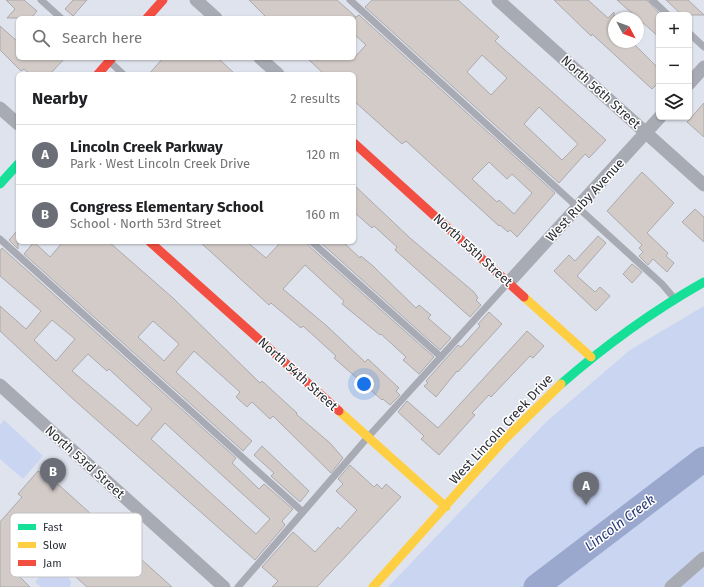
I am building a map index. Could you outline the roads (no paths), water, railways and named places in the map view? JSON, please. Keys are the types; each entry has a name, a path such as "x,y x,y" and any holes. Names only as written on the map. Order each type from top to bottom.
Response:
{"street":[{"path":"149,16 163,0"},
{"path":"196,0 214,16"},
{"name":"North 56th Street","path":"498,0 647,132 704,185"},
{"path":"99,72 108,60"},
{"path":"262,60 276,72"},
{"path":"692,81 704,67"},
{"path":"0,108 16,122"},
{"name":"West Ruby Avenue","path":"509,282 579,208 657,120"},
{"name":"North 55th Street","path":"356,145 591,357"},
{"path":"0,184 16,166"},
{"name":"North 54th Street","path":"152,244 446,507"},
{"name":"West Lincoln Creek Drive","path":"373,587 522,422 591,357 637,323 704,282"},
{"name":"North 53rd Street","path":"0,385 142,513"},
{"name":"North 53rd Street","path":"142,513 224,587"},
{"path":"671,587 704,558"}],"lane":[{"path":"41,0 59,16"},
{"path":"350,0 662,284 674,299"},
{"path":"652,0 665,12"},
{"path":"692,36 704,47"},
{"path":"110,60 122,72"},
{"path":"0,239 303,512"},
{"path":"314,244 441,357"},
{"path":"238,587 368,437 509,282"}],"waterway":[{"name":"Lincoln Creek","path":"536,587 704,459"}],"place":[{"name":"Congress Elementary School","path":"53,491"},
{"name":"Lincoln Creek Parkway","path":"586,505"}]}
